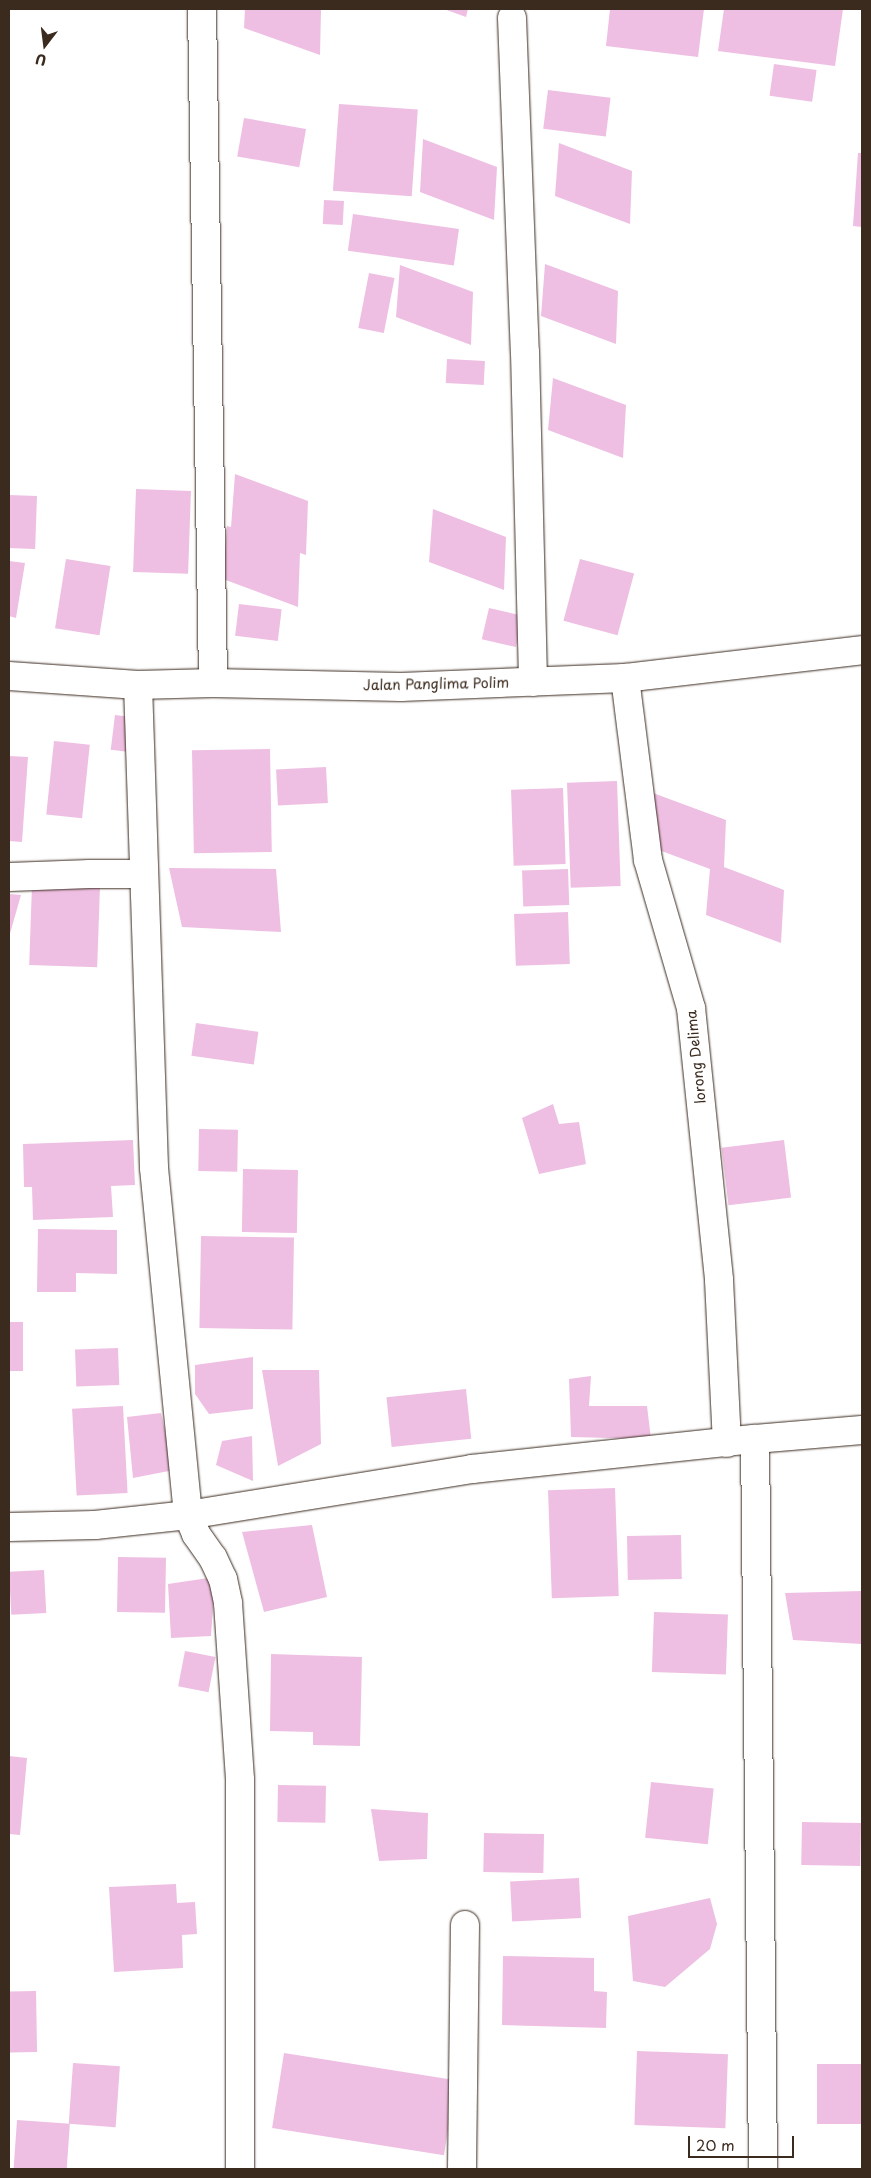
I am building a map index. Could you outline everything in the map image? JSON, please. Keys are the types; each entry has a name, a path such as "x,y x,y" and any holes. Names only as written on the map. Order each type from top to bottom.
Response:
{"street":[{"path":"202,9 213,683"},
{"path":"512,18 525,352 533,682"},
{"name":"Jalan Panglima Polim","path":"9,676 138,685 213,683 401,687 625,678 862,650"},
{"name":"lorong Delima","path":"625,678 648,860 691,1008 719,1280 727,1443"},
{"path":"138,685 154,1168 188,1515 196,1534 213,1558 223,1579 228,1603 240,1780 240,2169"},
{"path":"9,877 144,874"},
{"path":"9,1527 95,1525 188,1515 472,1468 727,1443 755,1438 862,1430"},
{"path":"755,1438 763,2169"},
{"path":"462,2169 465,1925"}],"building":[{"path":"245,9 321,9 320,55 244,28"},
{"path":"444,9 468,9 466,17"},
{"path":"610,9 704,9 698,57 606,46"},
{"path":"724,9 843,9 835,66 718,51"},
{"path":"774,64 817,70 812,102 770,96"},
{"path":"548,90 611,98 606,136 543,129"},
{"path":"339,104 418,110 412,196 333,191"},
{"path":"244,118 306,129 299,167 237,156"},
{"path":"423,139 497,167 494,220 420,192"},
{"path":"559,143 632,171 630,224 555,196"},
{"path":"858,153 862,153 862,227 853,226"},
{"path":"324,200 344,201 343,225 323,224"},
{"path":"353,214 459,229 454,266 348,251"},
{"path":"545,264 618,291 616,344 541,316"},
{"path":"400,265 473,292 471,345 396,317"},
{"path":"369,273 395,278 384,333 358,328"},
{"path":"447,359 485,361 484,385 446,383"},
{"path":"553,378 626,405 623,458 548,430"},
{"path":"235,474 308,501 306,555 300,553 298,607 223,579 227,526 231,527"},
{"path":"136,489 191,491 188,574 133,572"},
{"path":"9,495 37,496 35,549 9,548"},
{"path":"433,509 506,537 504,590 429,562"},
{"path":"66,559 110,566 99,635 55,628"},
{"path":"580,559 634,573 618,635 563,621"},
{"path":"9,561 25,563 16,618 9,616"},
{"path":"239,604 282,609 278,641 235,636"},
{"path":"489,608 523,616 516,647 482,639"},
{"path":"115,715 132,717 128,752 111,750"},
{"path":"54,741 90,745 82,818 46,815"},
{"path":"270,749 272,852 194,853 192,750"},
{"path":"9,756 28,757 22,842 9,841"},
{"path":"326,767 328,803 278,806 276,770"},
{"path":"617,781 621,886 571,888 567,783"},
{"path":"563,788 566,864 514,866 511,790"},
{"path":"653,793 726,820 724,867 784,890 781,943 706,915 710,869 648,846"},
{"path":"169,868 276,869 281,932 182,927"},
{"path":"568,869 569,905 523,907 522,871"},
{"path":"32,885 100,887 97,967 29,965"},
{"path":"9,894 21,895 9,937"},
{"path":"568,912 570,964 516,966 514,914"},
{"path":"196,1023 258,1032 254,1064 191,1056"},
{"path":"553,1104 559,1124 579,1122 586,1164 539,1174 522,1118"},
{"path":"199,1129 238,1130 237,1172 198,1171"},
{"path":"133,1140 135,1185 111,1186 113,1217 33,1220 32,1187 24,1187 23,1144"},
{"path":"784,1140 791,1198 729,1205 721,1148"},
{"path":"243,1169 298,1170 297,1233 242,1232"},
{"path":"38,1229 117,1230 117,1274 76,1273 76,1292 37,1292"},
{"path":"201,1236 294,1238 292,1330 199,1328"},
{"path":"9,1322 23,1322 23,1371 9,1371"},
{"path":"118,1348 119,1385 76,1386 75,1350"},
{"path":"253,1357 253,1409 209,1414 195,1394 195,1365"},
{"path":"262,1370 319,1370 321,1444 278,1466"},
{"path":"591,1376 589,1406 647,1406 651,1439 571,1437 569,1379"},
{"path":"466,1389 471,1439 392,1447 386,1397"},
{"path":"123,1406 128,1493 77,1496 72,1409"},
{"path":"161,1413 174,1470 133,1478 127,1417"},
{"path":"252,1436 253,1481 216,1465 222,1441"},
{"path":"615,1488 619,1596 552,1598 548,1490"},
{"path":"312,1525 327,1597 264,1612 242,1532"},
{"path":"681,1535 682,1579 628,1580 627,1536"},
{"path":"118,1557 166,1558 165,1613 117,1612"},
{"path":"44,1570 46,1613 11,1615 9,1572"},
{"path":"215,1577 211,1636 171,1638 168,1584"},
{"path":"862,1591 862,1644 793,1640 785,1593"},
{"path":"654,1612 728,1615 726,1675 652,1672"},
{"path":"185,1651 215,1657 209,1692 178,1686"},
{"path":"271,1654 362,1657 360,1746 313,1745 313,1732 270,1731"},
{"path":"9,1756 27,1758 20,1835 9,1834"},
{"path":"651,1782 714,1789 708,1844 645,1838"},
{"path":"278,1785 326,1786 325,1823 277,1822"},
{"path":"371,1809 428,1813 427,1859 379,1861"},
{"path":"802,1822 861,1823 860,1866 801,1865"},
{"path":"484,1833 544,1834 543,1873 483,1872"},
{"path":"579,1878 581,1918 512,1922 510,1882"},
{"path":"176,1884 177,1903 195,1902 197,1934 182,1935 183,1968 114,1972 109,1887"},
{"path":"710,1898 717,1924 710,1949 665,1987 633,1981 628,1916"},
{"path":"503,1956 594,1958 594,1991 607,1992 606,2028 502,2025"},
{"path":"9,1991 36,1991 37,2052 10,2052"},
{"path":"637,2051 728,2054 725,2128 634,2125"},
{"path":"284,2053 456,2080 444,2155 272,2128"},
{"path":"73,2063 120,2066 116,2127 69,2124"},
{"path":"817,2064 862,2064 862,2124 817,2124"},
{"path":"17,2120 70,2124 67,2169 14,2169"}]}
